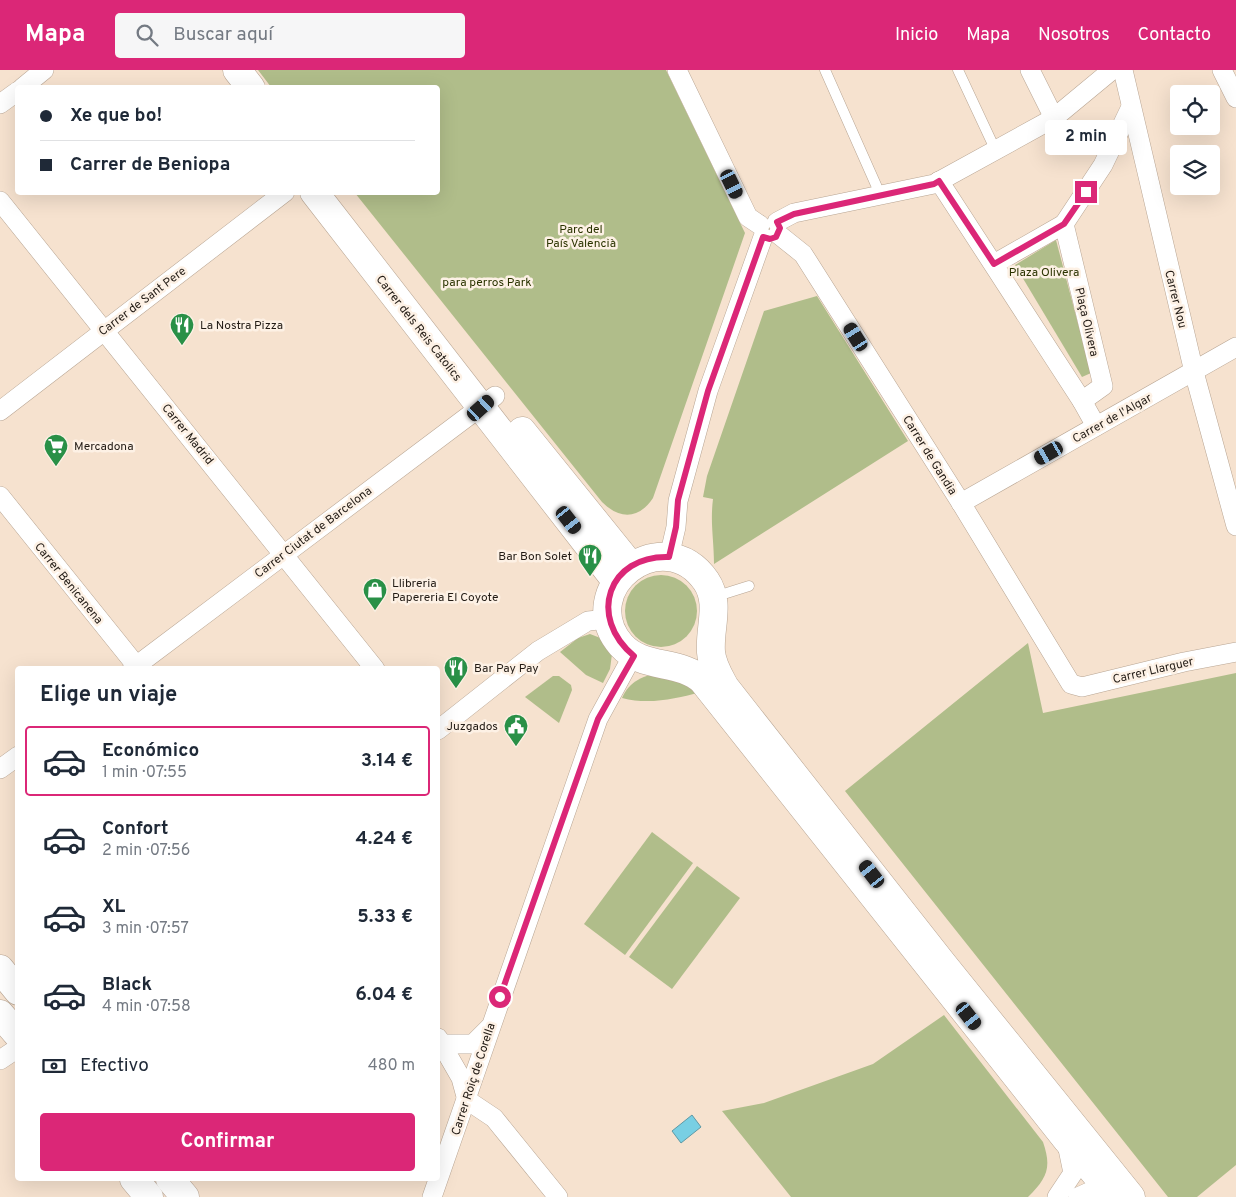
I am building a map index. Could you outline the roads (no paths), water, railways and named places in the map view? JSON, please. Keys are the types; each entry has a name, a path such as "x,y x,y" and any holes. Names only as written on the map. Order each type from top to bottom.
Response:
{"street":[{"path":"26,85 44,70"},
{"path":"219,70 231,85"},
{"path":"237,70 249,85"},
{"name":"Carrer de Gandia","path":"677,70 748,217 767,234 803,254 961,503 1071,684"},
{"path":"1030,70 1054,118"},
{"path":"669,557 676,527 678,500 708,391 767,234 794,214 880,194 934,184 1054,118 1112,70"},
{"name":"Carrer Nou","path":"1123,70 1130,109 1194,372 1236,526"},
{"path":"1222,70 1236,98"},
{"path":"0,104 15,93"},
{"path":"994,264 1064,224 1103,165 1130,109"},
{"path":"939,181 1082,400 1096,426"},
{"name":"Carrer de Sant Pere","path":"0,411 281,195"},
{"name":"Carrer dels Reis Catolics","path":"316,195 488,402 624,574"},
{"name":"Carrer dels Reis Catolics","path":"338,195 488,402"},
{"name":"Carrer Madrid","path":"0,201 284,553 372,666"},
{"name":"Plaça Olivera","path":"1064,224 1103,386 1082,400"},
{"name":"Carrer de l'Algar","path":"961,503 1236,347"},
{"name":"Carrer Ciutat de Barcelona","path":"139,666 284,553 488,402"},
{"name":"Carrer Benicanena","path":"0,496 134,666"},
{"path":"664,663 679,660 693,653 704,642 711,628 715,613 713,597 707,583 697,571 684,562 669,557 645,559 624,574 610,593 608,619 618,640 634,656 648,662 664,663 684,668 703,681 1113,1197"},
{"path":"440,728 538,651 588,621 608,619"},
{"path":"711,628 712,659 716,672 733,698 942,963 1131,1197"},
{"name":"Carrer Llarguer","path":"1071,684 1082,687 1184,662 1236,652"},
{"name":"Carrer Roiç de Corella","path":"440,1175 598,719 634,656"},
{"path":"0,769 15,758"},
{"path":"0,969 15,987"},
{"path":"0,1014 15,1032"},
{"path":"440,1041 473,1044 490,1028"},
{"path":"440,1041 461,1078 467,1100 494,1118 558,1197"},
{"path":"0,1060 15,1050"},
{"path":"1057,1197 1073,1173 1067,1140"},
{"path":"136,1181 149,1197"},
{"path":"172,1181 185,1197"},
{"name":"Carrer Roiç de Corella","path":"432,1197 438,1181"},
{"path":"1078,1197 1089,1192 1113,1197"}],"lane":[{"path":"824,70 880,194"},
{"path":"958,70 995,149"},
{"path":"713,597 748,586"}],"water":[{"path":"692,1115 701,1127 681,1143 672,1131"}],"place":[{"name":"La Nostra Pizza","path":"182,346"},
{"name":"Mercadona","path":"56,467"},
{"name":"Bar Bon Solet","path":"590,577"},
{"name":"Llibreria Papereria El Coyote","path":"375,611"},
{"name":"Bar Pay Pay","path":"456,689"},
{"name":"Juzgados","path":"516,747"}],"park label":[{"name":"Parc del País Valencià","path":"581,236"},
{"name":"Plaza Olivera","path":"1044,272"},
{"name":"para perros Park","path":"487,282"}]}
